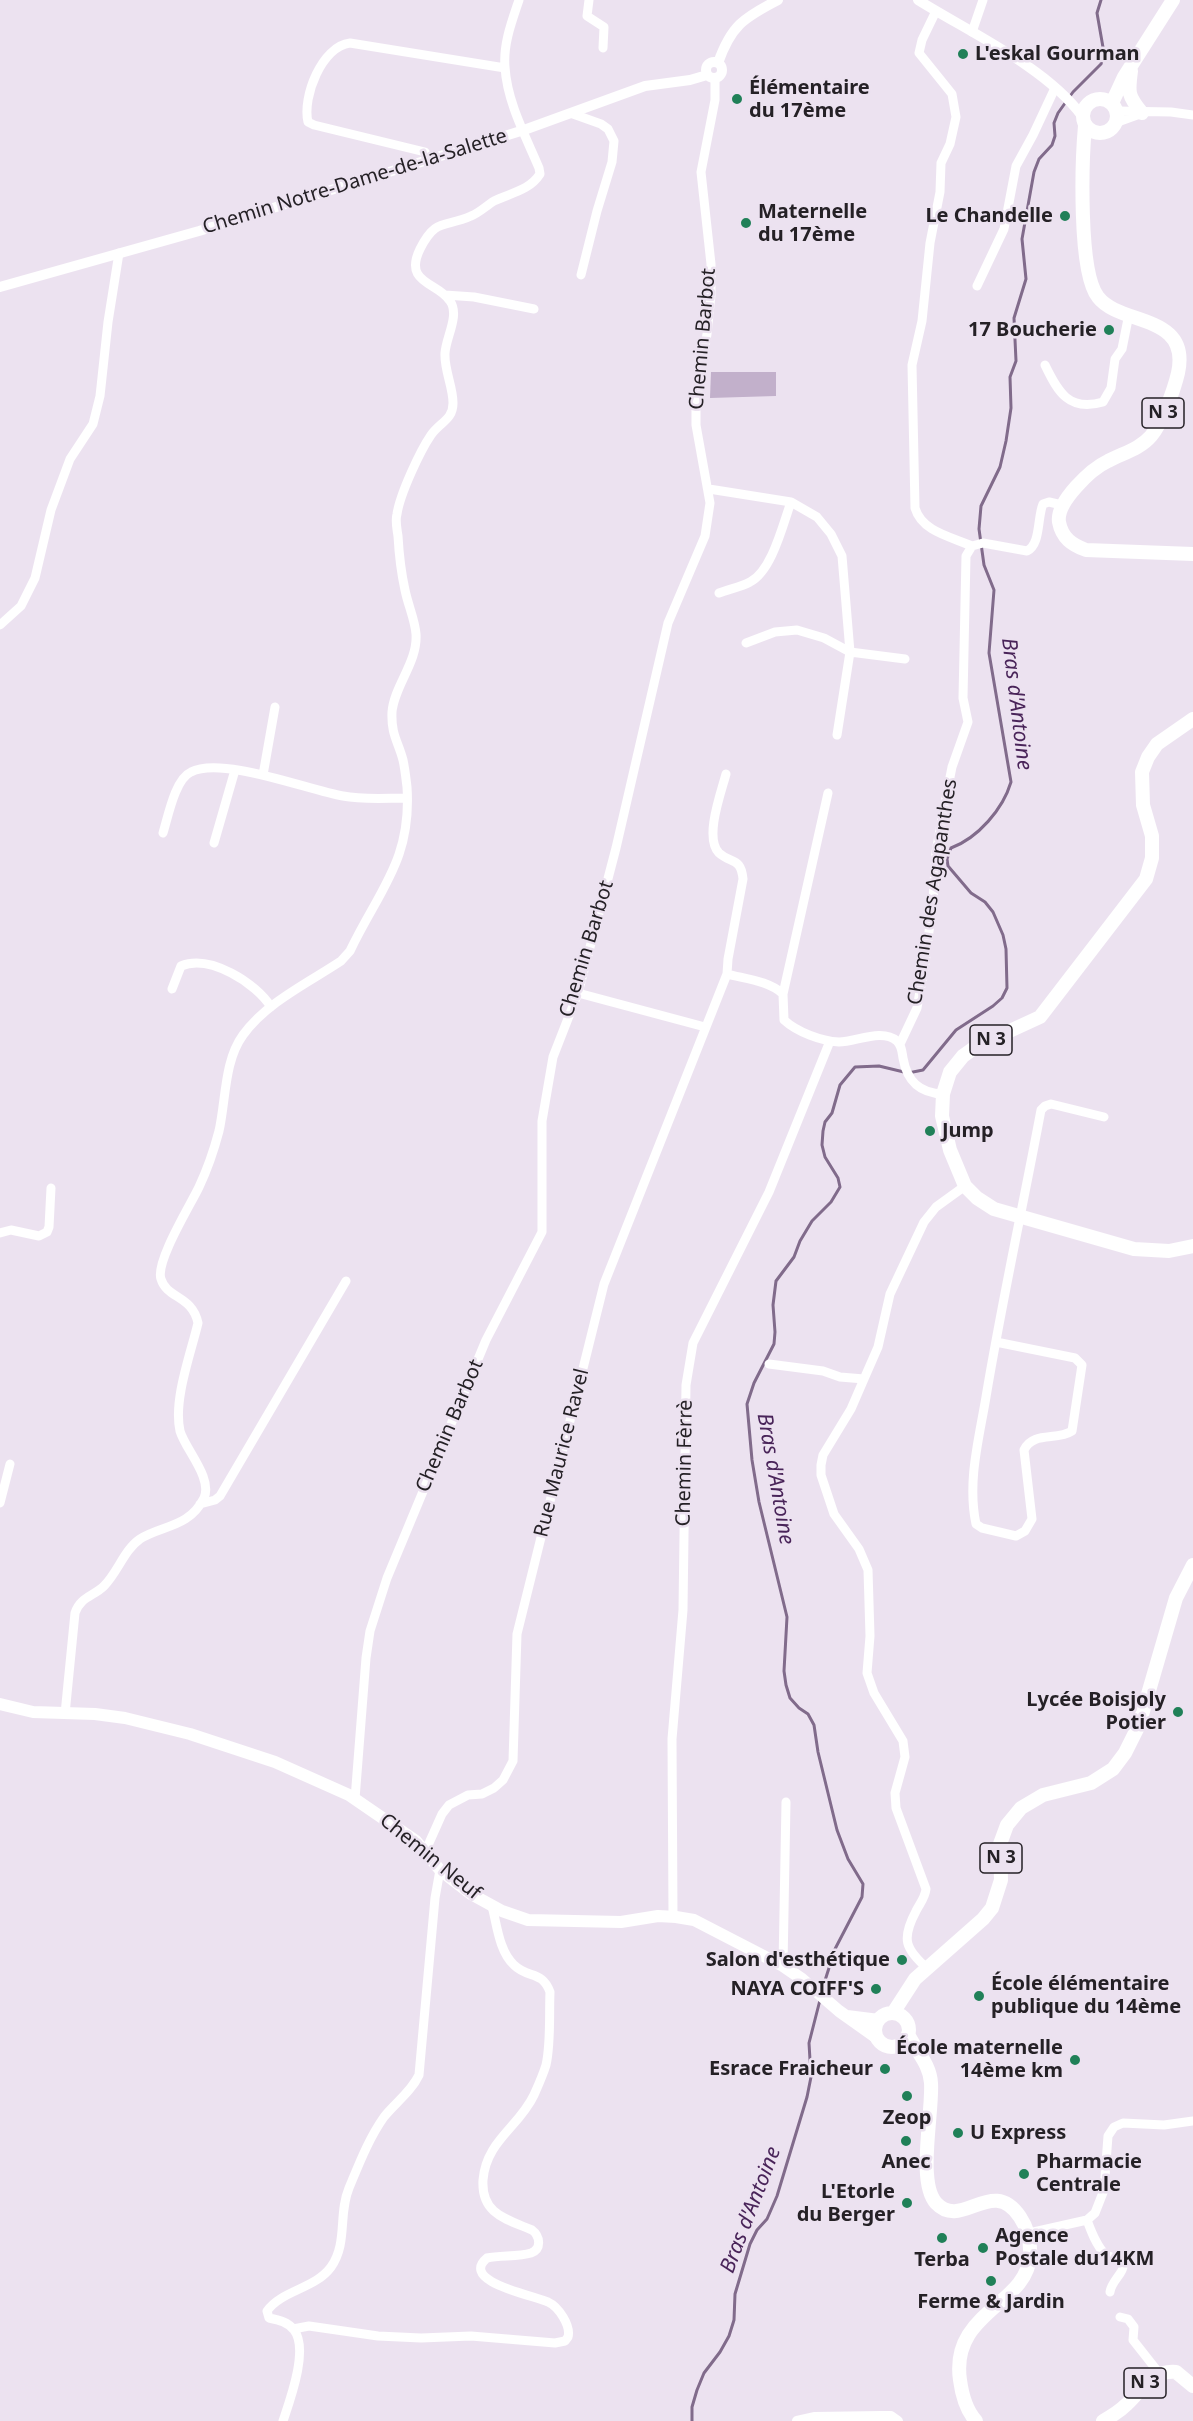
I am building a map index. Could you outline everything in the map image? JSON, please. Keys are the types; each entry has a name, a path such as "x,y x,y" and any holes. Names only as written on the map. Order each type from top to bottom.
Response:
{"main road":[{"path":"1082,159 1090,143 1100,133 1109,130 1111,109 1124,76 1173,0"},
{"path":"1133,62 1128,90 1130,97 1142,113"},
{"path":"1100,133 1084,116 1095,99 1111,109"},
{"name":"N 3","path":"1062,505 1097,468 1142,444 1151,436 1159,425 1178,372 1179,352 1170,335 1159,326 1104,304 1096,295 1090,279 1082,196 1084,116"},
{"path":"1062,505 1059,518 1065,537 1073,545 1086,550 1193,554"},
{"name":"N 3","path":"1193,719 1157,744 1142,772 1143,805 1152,836 1152,858 1146,879 1040,1017 977,1046 963,1056 950,1072 943,1094 942,1116 946,1137 965,1186 977,1198 994,1209 1134,1249 1168,1251 1193,1246"},
{"path":"1125,1754 1166,1597 1176,1577 1193,1554"},
{"name":"N 3","path":"893,2013 915,1979 983,1919 992,1908 1001,1880 1000,1844 1006,1825 1021,1808 1043,1795 1091,1783 1113,1768 1125,1754 1139,1725 1176,1598 1193,1565"},
{"name":"Chemin Neuf","path":"0,1704 33,1712 111,1716 199,1737 274,1761 330,1785 355,1800 416,1841 440,1870 471,1894 492,1906 528,1920 621,1922 673,1917 694,1920 783,1966 878,2038"},
{"name":"N 3","path":"898,2045 908,2028 909,2003 926,1971"},
{"path":"846,2016 879,2020 893,2013 901,2016 927,2065 932,2084 927,2172 929,2192 935,2203 951,2212 961,2211 984,2201 994,2200 1005,2203 1015,2210 1029,2233 1030,2259 1026,2272 1019,2283 980,2318 968,2334 961,2351 958,2370 961,2390 970,2414 976,2421"},
{"path":"879,2020 876,2029 878,2038 889,2046 898,2045 910,2056 930,2091"},
{"name":"N 3","path":"1103,2421 1118,2412 1152,2377 1159,2373 1176,2372 1193,2386"}],"street":[{"path":"65,1714 75,1613 80,1604 103,1587 137,1542 150,1534 174,1526 192,1515 205,1494 205,1483 181,1434 178,1413 198,1323 195,1312 188,1303 168,1290 161,1279 160,1269 178,1225 207,1167 218,1132 231,1061 236,1047 252,1024 271,1007 341,961 350,951 396,865 407,824 403,759 392,727 392,709 414,651 416,635 405,591 396,517 400,501 430,436 448,420 453,410 445,354 448,332 454,314 450,301 421,278 416,262 420,249 431,231 441,224 471,216 494,201 523,189 537,179 539,168 524,130 505,68 506,47 519,0"},
{"path":"589,0 587,16 604,27 603,48"},
{"path":"711,76 708,65 718,63 725,42 733,29 745,19 778,0"},
{"path":"918,0 1014,58 1058,91 1084,116"},
{"path":"972,33 983,0"},
{"path":"936,11 922,40 919,53 952,93 956,117 950,144 941,164 940,192 930,243 922,321 912,364 917,516 927,527 972,546 983,543 1027,551 1034,547 1039,512 1043,504 1049,502 1062,505"},
{"path":"429,159 425,153 308,122 306,113 312,82 333,49 340,44 350,43 505,68"},
{"name":"Chemin Notre-Dame-de-la-Salette","path":"0,287 199,231 524,130 645,86 711,76"},
{"name":"Chemin Barbot","path":"355,1800 370,1631 381,1596 486,1340 543,1232 542,1121 553,1057 578,993 616,848 668,623 705,536 709,517 709,489 696,425 696,403 711,295 709,232 700,172 715,100 711,76"},
{"path":"977,286 1004,229 1016,166 1058,91"},
{"path":"1111,109 1193,115"},
{"path":"573,114 601,124 608,129 614,141 612,162 581,275"},
{"path":"0,626 21,606 34,578 51,510 70,459 93,424 100,396 108,322 119,253"},
{"path":"445,296 474,297 534,309"},
{"path":"1046,365 1056,388 1065,397 1086,405 1103,402 1111,388 1115,359 1122,349 1129,314"},
{"path":"709,489 791,502 817,517 831,534 842,556 850,652 837,735"},
{"path":"719,593 753,581 765,567 776,547 791,502"},
{"name":"Chemin des Agapanthes","path":"900,1044 917,1008 933,900 936,852 952,767 968,722 963,698 963,635 966,556 972,546"},
{"path":"746,643 776,632 797,630 824,638 850,652 905,659"},
{"path":"263,775 275,708"},
{"path":"163,833 180,782 185,776 201,769 235,770 263,775 345,797 407,798"},
{"path":"214,843 235,770"},
{"name":"Rue Maurice Ravel","path":"424,1852 442,1814 449,1805 494,1788 503,1780 513,1761 517,1634 604,1284 727,974 743,879 742,868 719,853 713,837 712,829 726,774"},
{"path":"828,793 783,994 784,1020 791,1027 830,1041 841,1042 884,1036 900,1044 905,1069 913,1083 921,1090 943,1094"},
{"path":"172,989 181,966 197,962 225,971 247,982 263,994 271,1007"},
{"path":"727,974 770,985 783,994"},
{"path":"578,993 705,1028"},
{"name":"Chemin Fèrrè","path":"673,1917 672,1739 683,1610 686,1385 689,1356 699,1330 769,1192 782,1154 830,1041"},
{"path":"996,1342 1075,1358 1082,1365 1072,1431 1066,1435 1033,1440 1024,1450 1032,1519 1025,1531 1016,1536 982,1528 976,1524 972,1506 973,1476 996,1342 1041,1110 1051,1104 1104,1117"},
{"path":"926,1971 909,1950 906,1941 908,1930 926,1889 896,1808 895,1793 904,1757 903,1741 874,1694 867,1673 870,1636 868,1570 859,1549 834,1514 821,1475 823,1455 851,1409 878,1347 890,1293 924,1222 936,1207 965,1186"},
{"path":"0,1233 11,1230 39,1236 47,1232 51,1188"},
{"path":"200,1504 215,1500 220,1496 346,1281"},
{"path":"769,1364 864,1379"},
{"path":"0,1503 10,1464"},
{"path":"783,1966 786,1802"},
{"path":"283,2421 300,2349 298,2337 293,2329 283,2321 269,2318 267,2311 284,2297 323,2276 337,2258 341,2246 343,2213 348,2190 374,2133 385,2116 410,2090 419,2075 435,1898 440,1870"},
{"path":"293,2329 309,2326 378,2336 422,2338 471,2336 555,2343 565,2341 568,2337 567,2326 557,2308 548,2301 528,2297 502,2286 484,2276 480,2269 482,2262 487,2258 531,2253 537,2249 539,2241 537,2235 532,2230 492,2211 482,2192 484,2170 491,2150 533,2098 546,2065 550,1992 546,1981 525,1973 514,1966 506,1956 492,1906"},
{"path":"1029,2233 1087,2220 1095,2213 1104,2190 1108,2136 1114,2127 1123,2123 1164,2126 1193,2121"},
{"path":"1087,2220 1092,2234 1104,2253 1123,2265 1123,2270 1110,2287 1110,2292"},
{"path":"1120,2317 1128,2319 1134,2326 1133,2340 1136,2347 1144,2353 1159,2373"},
{"path":"797,2421 815,2417 881,2416 891,2416 898,2421"}],"shaded area":[{"path":"711,372 776,372 776,396 710,398"}],"waterway":[{"name":"Bras d'Antoine","path":"822,1990 835,1949 862,1897 863,1884 848,1859 837,1830 818,1752 814,1725 808,1714 790,1698 786,1685 784,1671 787,1617 759,1502 752,1460 747,1404 754,1383 774,1344 773,1305 776,1281 794,1257 812,1221 831,1202 840,1187 838,1178 825,1157 822,1145 825,1122 832,1113 840,1085 855,1067 879,1066 908,1073 923,1070 956,1030 993,1006 1002,998 1007,988 1006,949 1003,935 993,912 985,902 971,893 948,866 947,859 951,848 980,830 996,812 1011,782 989,653 994,590 984,565 979,529 981,506 1000,467 1006,441 1011,408 1010,377 1016,361 1014,318 1026,279 1022,239 1034,172 1039,159 1052,145 1055,136 1054,123 1058,113 1073,92 1101,64 1104,53 1097,13 1101,0"},
{"name":"Bras d'Antoine","path":"692,2421 692,2407 704,2373 729,2336 734,2320 735,2294 750,2244 757,2230 767,2219 777,2196 807,2097 811,2077 809,2043 820,2000"}],"place":[{"name":"L'eskal Gourman","path":"963,54"},
{"name":"Élémentaire du 17ème","path":"737,99"},
{"name":"Le Chandelle","path":"1065,216"},
{"name":"Maternelle du 17ème","path":"746,223"},
{"name":"17 Boucherie","path":"1109,330"},
{"name":"Jump","path":"930,1131"},
{"name":"Lycée Boisjoly Potier","path":"1178,1712"},
{"name":"Salon d'esthétique","path":"902,1960"},
{"name":"NAYA COIFF'S","path":"876,1989"},
{"name":"École élémentaire publique du 14ème","path":"979,1996"},
{"name":"École maternelle 14ème km","path":"1075,2060"},
{"name":"Esrace Fraicheur","path":"885,2069"},
{"name":"Zeop","path":"907,2096"},
{"name":"U Express","path":"958,2133"},
{"name":"Anec","path":"906,2141"},
{"name":"Pharmacie Centrale","path":"1024,2174"},
{"name":"L'Etorle du Berger","path":"907,2203"},
{"name":"Terba","path":"942,2238"},
{"name":"Agence Postale du14KM","path":"983,2248"},
{"name":"Ferme & Jardin","path":"991,2281"}]}
